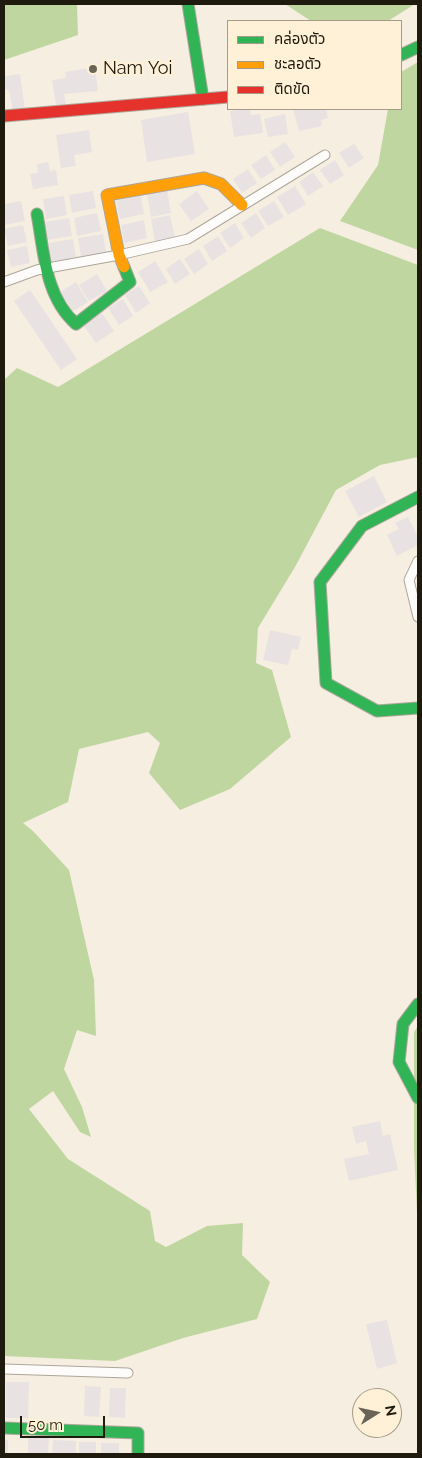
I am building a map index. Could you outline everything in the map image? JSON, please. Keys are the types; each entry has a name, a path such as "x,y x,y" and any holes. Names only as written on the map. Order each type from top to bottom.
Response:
{"street":[{"path":"188,4 203,99"},
{"path":"402,55 418,47"},
{"path":"4,116 227,97"},
{"path":"4,282 37,270 119,255 188,239 325,156"},
{"path":"37,214 47,269 56,299 76,324 130,282 119,255 107,194 204,178 221,183 242,205"},
{"path":"418,497 362,526 320,582 326,684 377,711 418,708"},
{"path":"418,561 409,580 418,617"},
{"path":"418,1004 403,1024 399,1062 418,1098"},
{"path":"4,1369 128,1372"},
{"path":"4,1428 138,1433 138,1454"}],"green space":[{"path":"4,4 77,4 78,35 4,60"},
{"path":"285,4 415,4 390,20 309,20"},
{"path":"418,62 418,250 340,221 378,165 388,110 402,110 402,71"},
{"path":"320,228 418,265 418,457 380,465 336,490 295,567 258,628 256,663 272,670 291,737 230,789 180,810 149,773 160,743 148,732 79,749 68,802 23,823 33,831 69,870 94,980 96,1036 77,1030 64,1069 82,1107 91,1137 80,1132 53,1091 29,1109 68,1159 150,1211 155,1241 166,1247 207,1226 243,1223 242,1255 270,1282 257,1319 183,1338 115,1361 4,1356 4,380 17,368 58,387"},
{"path":"418,1026 418,1234 414,1149 414,1032"}],"building":[{"path":"95,67 98,91 64,94 66,104 56,105 52,80 66,78 65,72"},
{"path":"20,74 25,110 13,111 9,90 4,90 4,76"},
{"path":"250,110 251,115 260,114 263,133 234,137 230,111"},
{"path":"293,110 326,110 328,118 321,120 322,126 299,131"},
{"path":"188,112 195,154 147,162 141,120"},
{"path":"285,114 288,134 268,137 264,119"},
{"path":"89,130 92,152 74,155 76,166 61,168 56,135"},
{"path":"285,142 295,157 280,167 270,152"},
{"path":"354,144 364,158 349,168 339,153"},
{"path":"266,155 275,170 261,179 251,165"},
{"path":"335,160 344,175 330,184 320,170"},
{"path":"48,162 50,171 56,170 58,185 33,189 30,174 38,173 37,164"},
{"path":"248,169 257,183 242,193 233,179"},
{"path":"313,172 323,186 308,196 299,182"},
{"path":"295,186 306,204 288,215 277,197"},
{"path":"167,190 171,213 151,217 147,194"},
{"path":"93,191 96,208 72,213 69,195"},
{"path":"197,191 209,209 191,221 179,204"},
{"path":"64,196 67,215 46,219 43,199"},
{"path":"141,196 144,214 120,219 116,201"},
{"path":"21,201 25,221 4,225 4,204"},
{"path":"274,201 284,217 268,226 258,211"},
{"path":"97,213 101,231 77,236 74,218"},
{"path":"256,213 265,228 251,238 241,223"},
{"path":"170,215 175,238 155,242 151,219"},
{"path":"69,218 72,236 47,240 44,222"},
{"path":"144,220 147,238 124,243 121,225"},
{"path":"235,223 244,238 230,248 220,233"},
{"path":"23,225 27,242 8,246 4,229"},
{"path":"103,234 106,252 81,256 78,238"},
{"path":"218,236 227,251 212,261 203,246"},
{"path":"73,239 76,257 52,262 49,243"},
{"path":"27,246 30,263 11,267 7,250"},
{"path":"199,249 208,264 194,274 184,259"},
{"path":"180,259 190,274 175,284 166,269"},
{"path":"155,261 168,282 150,292 138,272"},
{"path":"97,274 107,291 89,301 79,285"},
{"path":"76,282 88,302 73,311 60,292"},
{"path":"139,286 150,303 136,313 125,295"},
{"path":"30,290 77,359 61,370 14,301"},
{"path":"123,299 133,316 119,325 108,308"},
{"path":"102,313 114,331 96,343 84,326"},
{"path":"374,476 387,502 359,517 345,491"},
{"path":"408,517 418,537 418,545 397,556 387,535 399,529 395,523"},
{"path":"270,630 301,637 298,650 292,649 288,665 263,660"},
{"path":"380,1121 383,1136 390,1134 398,1170 349,1181 344,1159 369,1154 366,1141 356,1144 352,1127"},
{"path":"387,1320 397,1363 377,1369 366,1324"},
{"path":"6,1382 29,1382 28,1418 6,1418"},
{"path":"85,1386 101,1387 99,1417 84,1416"},
{"path":"110,1388 126,1388 125,1418 109,1417"},
{"path":"28,1438 49,1438 48,1454 28,1454"},
{"path":"4,1440 8,1440 8,1454 4,1454"},
{"path":"53,1440 76,1441 76,1454 52,1454"},
{"path":"79,1442 96,1442 96,1454 79,1454"},
{"path":"101,1443 119,1443 119,1454 101,1454"}],"traffic: fast":[{"path":"188,4 203,99"},
{"path":"402,55 418,47"},
{"path":"37,214 44,258 52,287 58,301 76,324 130,282 124,267"},
{"path":"418,497 362,526 320,582 326,683 377,711 418,708"},
{"path":"418,1004 403,1024 399,1062 418,1098"},
{"path":"4,1428 138,1433 138,1454"}],"traffic: slow":[{"path":"124,267 119,255 107,195 204,178 221,184 242,205"}],"traffic: jam":[{"path":"4,116 227,97"}],"place":[{"name":"Nam Yoi","path":"93,69"}]}
